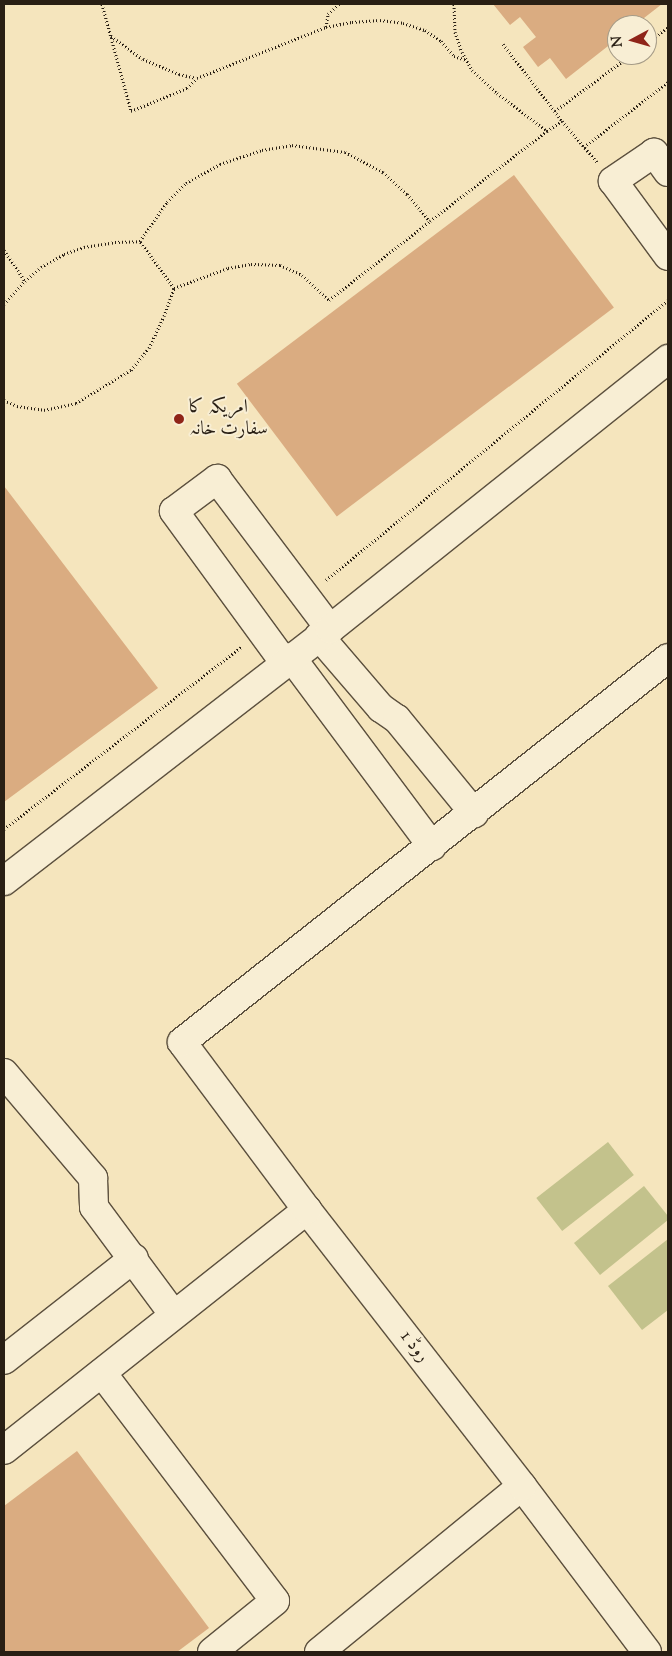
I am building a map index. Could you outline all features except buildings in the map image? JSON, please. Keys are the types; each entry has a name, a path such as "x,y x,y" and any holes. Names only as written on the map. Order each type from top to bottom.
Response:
{"street":[{"path":"668,172 654,153 614,181 668,256"},
{"path":"4,881 324,632 668,359"},
{"path":"474,813 397,719 381,708 324,632 306,596 217,479 174,511 262,631 288,659 349,736 432,846 474,813 668,658"},
{"path":"349,736 381,708"},
{"name":"روڈ 1","path":"432,846 182,1042 307,1210 522,1486 647,1652"},
{"path":"4,1073 93,1178 94,1207 134,1258 174,1315"},
{"path":"4,1450 307,1210"},
{"path":"4,1360 134,1258"},
{"path":"102,1373 275,1601 212,1652"},
{"path":"319,1652 522,1486"}],"path":[{"path":"102,4 131,111 187,88 197,78 326,27 380,20 404,23 425,30 441,41 454,56 466,60"},
{"path":"326,27 328,14 339,4"},
{"path":"454,4 455,32 472,70 497,93 547,131"},
{"path":"657,35 668,27"},
{"path":"111,35 143,59 179,74 197,78"},
{"path":"504,44 562,121 614,181"},
{"path":"555,111 617,65"},
{"path":"584,147 668,82"},
{"path":"174,288 228,268 251,264 280,265 302,274 329,300 562,121"},
{"path":"4,304 25,281 64,254 92,246 140,241 167,202 186,183 220,164 262,150 292,145 345,152 383,172 407,194 430,222"},
{"path":"140,241 174,288"},
{"path":"4,250 25,281"},
{"path":"4,400 17,406 44,410 76,403 114,382 131,370 149,348 164,316 174,288"},
{"path":"306,596 668,300"},
{"path":"4,829 262,631"}],"shaded area":[{"path":"608,1142 634,1175 562,1231 536,1198"},
{"path":"644,1186 668,1216 668,1220 600,1275 574,1243"},
{"path":"668,1239 668,1310 642,1330 608,1286"}],"place":[{"name":"امریکہ کا سفارت خانہ","path":"179,419"}]}
